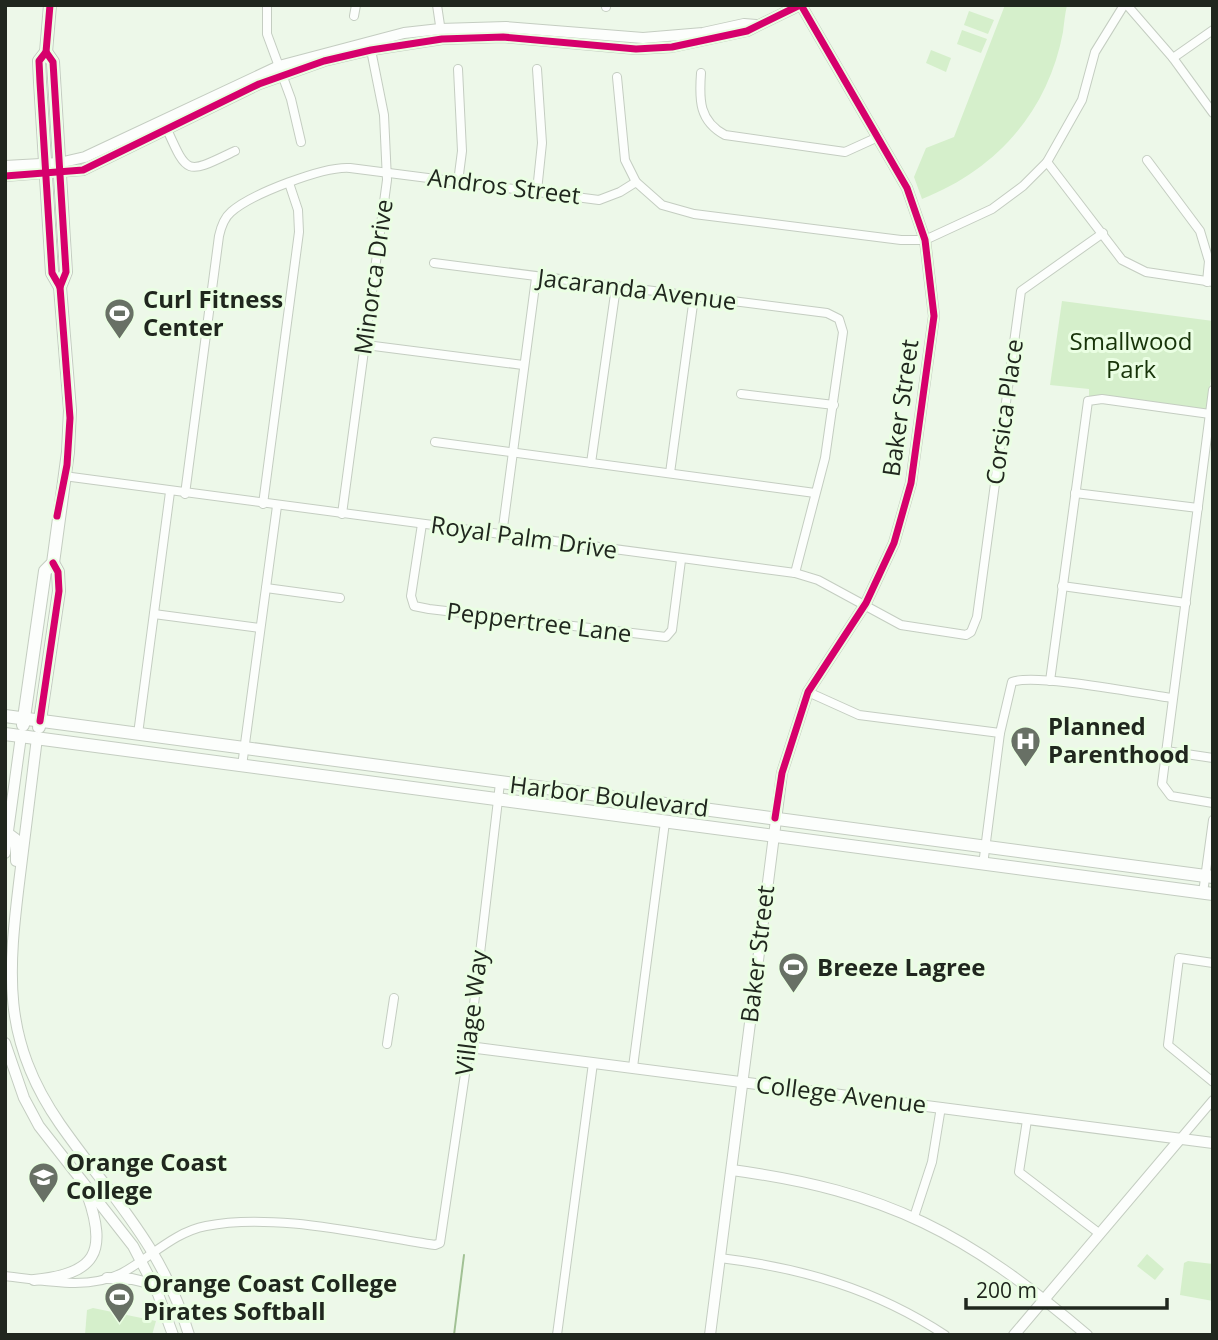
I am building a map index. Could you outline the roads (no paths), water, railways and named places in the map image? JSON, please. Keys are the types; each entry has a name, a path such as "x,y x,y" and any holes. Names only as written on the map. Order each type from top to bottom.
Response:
{"main road":[{"path":"21,736 45,571 52,563 70,410 60,287 66,272 39,61 46,52 50,5"},
{"path":"37,738 59,591 58,572 52,563"},
{"name":"Harbor Boulevard","path":"5,716 1209,876"},
{"name":"Harbor Boulevard","path":"5,734 1208,894"}],"street":[{"path":"267,5 266,29 281,70 301,142"},
{"path":"355,16 356,5"},
{"path":"438,5 441,34"},
{"path":"5,166 83,170 165,124 281,70 370,45 441,34 636,49 672,47 747,32 756,25 801,5"},
{"name":"Baker Street","path":"710,1335 782,773 808,692 866,603 894,543 911,483 934,316 925,240 906,188 801,5"},
{"path":"617,78 625,160 636,182 662,205 694,214 901,240 925,240 992,209 1023,186 1047,162 1082,100 1095,52 1126,5 1173,58 1213,113"},
{"path":"1173,58 1213,30"},
{"name":"Minorca Drive","path":"342,514 388,172 384,115 370,45"},
{"path":"458,69 462,151 458,182"},
{"path":"537,69 542,143 537,191"},
{"path":"702,73 701,108 709,124 725,135 845,152 878,137"},
{"path":"165,124 182,162 189,168 200,168 235,151"},
{"path":"1047,162 1122,260 1146,272 1210,282 1209,261 1200,231 1147,160"},
{"name":"Andros Street","path":"185,494 219,236 224,221 234,209 289,183 337,168 388,172 599,200 636,182"},
{"path":"5,176 53,169"},
{"path":"263,504 299,232 298,210 289,183"},
{"name":"Corsica Place","path":"971,632 977,617 1021,291 1103,233"},
{"name":"Jacaranda Avenue","path":"434,262 536,278 827,313 839,319 843,332 834,405"},
{"path":"502,535 536,278"},
{"path":"591,463 616,287"},
{"path":"670,473 694,297"},
{"path":"366,345 523,365"},
{"path":"1213,390 1162,784 1171,796 1213,803"},
{"path":"741,394 834,405 825,458 795,573"},
{"path":"1050,681 1088,401 1102,399 1210,414"},
{"path":"435,442 815,493"},
{"name":"Royal Palm Drive","path":"64,476 681,560 795,573 818,580 866,603 901,625 958,635 971,632"},
{"path":"138,734 170,492"},
{"path":"1075,493 1198,508"},
{"path":"242,766 277,506"},
{"name":"Peppertree Lane","path":"422,524 411,596 414,606 429,609 666,637 672,630 681,560"},
{"path":"1062,586 1186,603"},
{"path":"266,589 340,598"},
{"path":"154,614 260,628"},
{"path":"983,865 1000,733 1012,681 1050,681 1172,698"},
{"path":"808,692 859,715 1000,733"},
{"path":"5,853 21,736"},
{"path":"37,738 12,934 8,995 20,1039 39,1089 59,1122 142,1231 176,1297 189,1335"},
{"path":"1166,751 1213,758"},
{"name":"Village Way","path":"153,1251 201,1227 230,1221 292,1225 435,1245 440,1243 469,1047 500,783"},
{"path":"1208,894 1213,820"},
{"path":"633,1067 665,822"},
{"path":"7,831 16,839 13,879 18,895"},
{"path":"5,893 18,895"},
{"path":"1213,962 1179,958 1168,1045 1213,1082"},
{"path":"387,1044 394,998"},
{"path":"5,1043 19,1087 34,1117 83,1185 129,1240 153,1284 173,1335"},
{"name":"College Avenue","path":"469,1047 1213,1143"},
{"path":"557,1335 593,1063"},
{"path":"1014,1335 1213,1100"},
{"path":"915,1217 932,1162 941,1107"},
{"path":"1027,1120 1019,1172 1100,1234"},
{"path":"732,1170 826,1186 915,1217 976,1249 1045,1299 1087,1335"},
{"path":"34,1280 65,1277 90,1259 98,1233 83,1185"},
{"path":"107,1278 153,1251"},
{"path":"720,1258 788,1268 829,1279 887,1301 945,1335"},
{"path":"5,1276 85,1282 107,1278 132,1279 153,1284"}],"waterway":[{"path":"454,1335 464,1255"}],"place":[{"name":"Curl Fitness Center","path":"120,341"},
{"name":"Planned Parenthood","path":"1025,768"},
{"name":"Breeze Lagree","path":"794,995"},
{"name":"Orange Coast College","path":"43,1204"},
{"name":"Orange Coast College Pirates Softball","path":"120,1325"}],"park label":[{"name":"Smallwood Park","path":"1131,356"}]}
